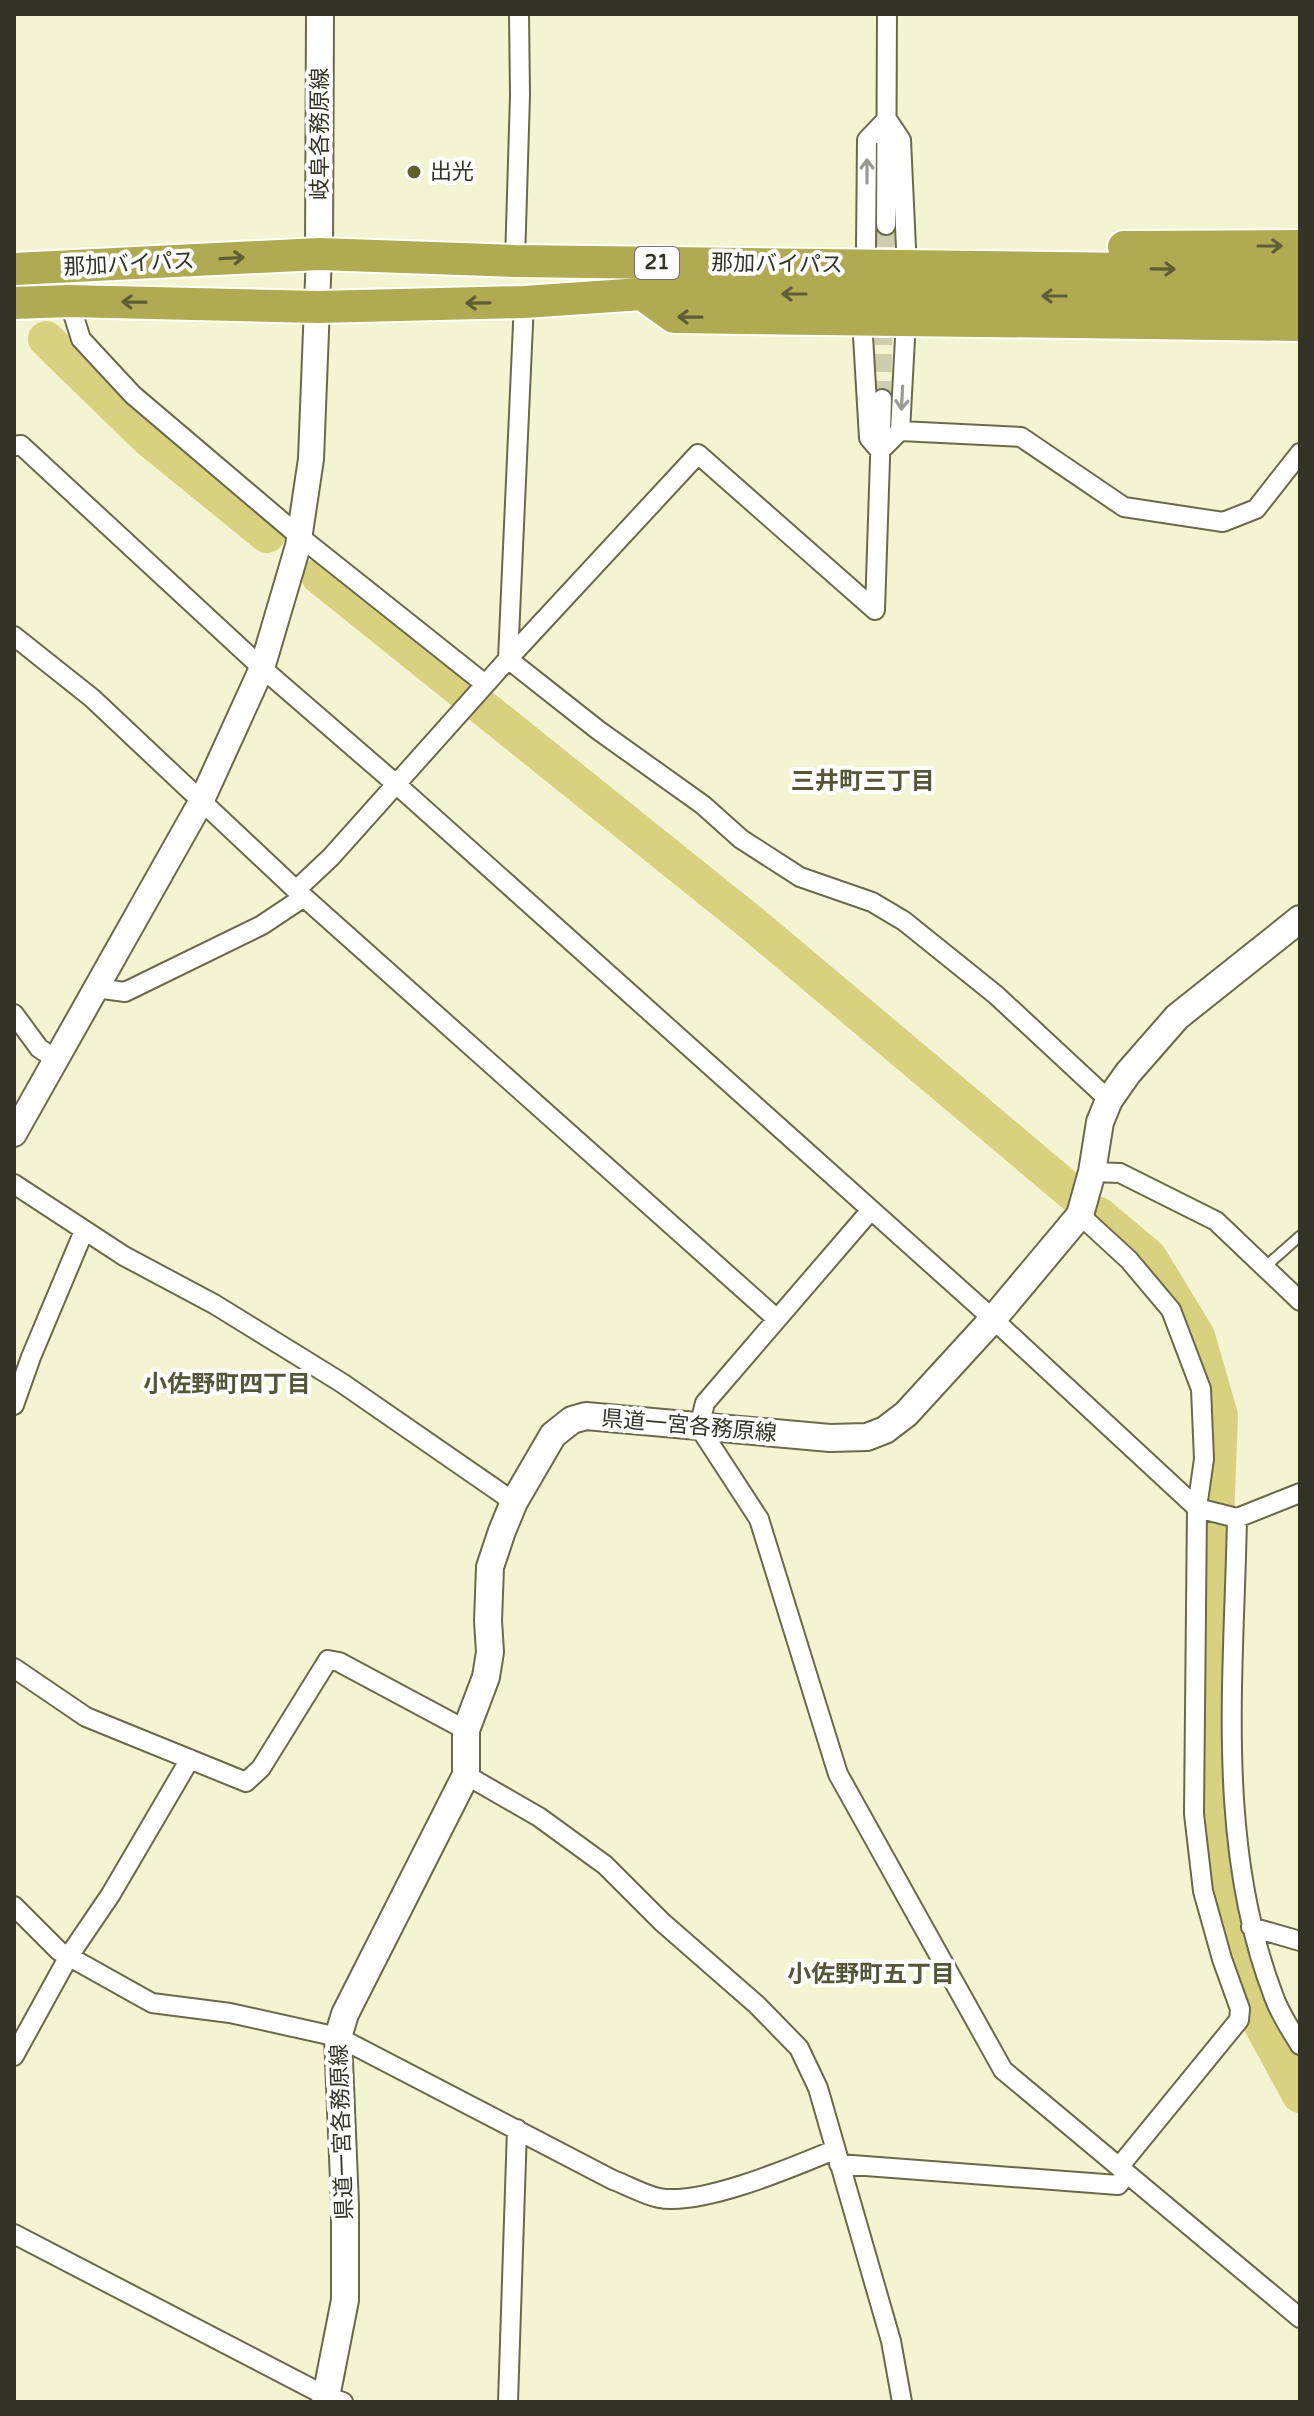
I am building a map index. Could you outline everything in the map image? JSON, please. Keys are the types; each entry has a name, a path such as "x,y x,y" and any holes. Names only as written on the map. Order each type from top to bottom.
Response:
{"highway":[{"path":"552,261 615,240 1300,246"},
{"name":"那加バイパス","path":"15,267 319,254 515,261 1300,271"},
{"name":"那加バイパス","path":"14,303 69,301 318,307 524,302 642,294 1300,297"},
{"path":"642,294 674,317 1300,325"}],"main road":[{"name":"岐阜各務原線","path":"319,254 320,14"},
{"name":"県道一宮各務原線","path":"331,2400 345,2300 345,2205 338,2037 345,2014 466,1775 466,1730 486,1677 490,1652 490,1567 514,1502 553,1435 572,1420 586,1416 830,1438 867,1437 885,1430 906,1414 993,1319 1080,1215 1092,1172 1100,1122 1109,1100 1128,1073 1177,1017 1300,919"}],"street":[{"path":"515,261 519,14"},
{"path":"886,241 887,14"},
{"path":"886,241 867,140 887,119"},
{"path":"886,241 901,140 887,119"},
{"path":"14,1134 201,802 262,668 299,536 311,459 319,254"},
{"path":"69,301 81,339 133,395 299,536 475,694"},
{"path":"508,659 524,302"},
{"path":"862,319 869,438 880,451"},
{"path":"880,451 900,431 906,320"},
{"path":"96,988 125,992 262,925 300,894 475,694 698,454 875,610 882,399"},
{"path":"900,431 1021,437 1124,507 1223,522 1256,509 1300,453"},
{"path":"14,446 21,445 262,668 396,784 993,1319 1201,1510 1232,1517 1300,1493"},
{"path":"14,636 92,698 300,894 777,1319"},
{"path":"508,659 598,730 703,805 741,839 800,877 872,902 904,921 996,995 1109,1100"},
{"path":"14,1014 39,1048 55,1059"},
{"path":"1092,1172 1120,1173 1216,1221 1300,1301"},
{"path":"14,1184 124,1256 214,1304 342,1383 514,1502"},
{"path":"871,1210 705,1403 699,1427 759,1519 838,1774 1003,2070 1300,2318"},
{"path":"18,1913 59,1951 152,2003 230,2013 338,2037 613,2180 660,2198 701,2196 837,2157 1118,2185 1123,2171 1239,2020 1240,2009 1203,1891 1194,1814 1204,1459 1201,1389 1171,1310 1129,1260 1080,1215"},
{"path":"14,1405 84,1231"},
{"path":"1232,1517 1231,1788 1242,1885 1251,1927 1275,1999 1300,2045"},
{"path":"14,1668 86,1717 246,1782 261,1768 328,1660 339,1662 466,1730"},
{"path":"14,2056 69,1956 111,1894 190,1759"},
{"path":"466,1775 539,1817 605,1865 662,1922 757,2005 799,2048 818,2088 891,2341 902,2402"},
{"path":"1251,1927 1300,1941"},
{"path":"508,2402 517,2129"},
{"path":"14,2234 331,2400"}],"lane":[{"path":"1265,1267 1300,1236"}],"waterway":[{"path":"46,339 149,439 267,535"},
{"path":"319,576 754,925 1075,1195"},
{"path":"1099,1215 1149,1257 1197,1336 1220,1416 1213,1597 1214,1800 1230,1923 1259,2020 1300,2095"}],"tunnel":[{"path":"885,274 886,225"},
{"path":"882,399 884,312"}],"place":[{"name":"出光","path":"414,172"}],"district":[{"name":"三井町三丁目","path":"863,781"},
{"name":"小佐野町四丁目","path":"227,1384"},
{"name":"小佐野町五丁目","path":"871,1974"}]}
